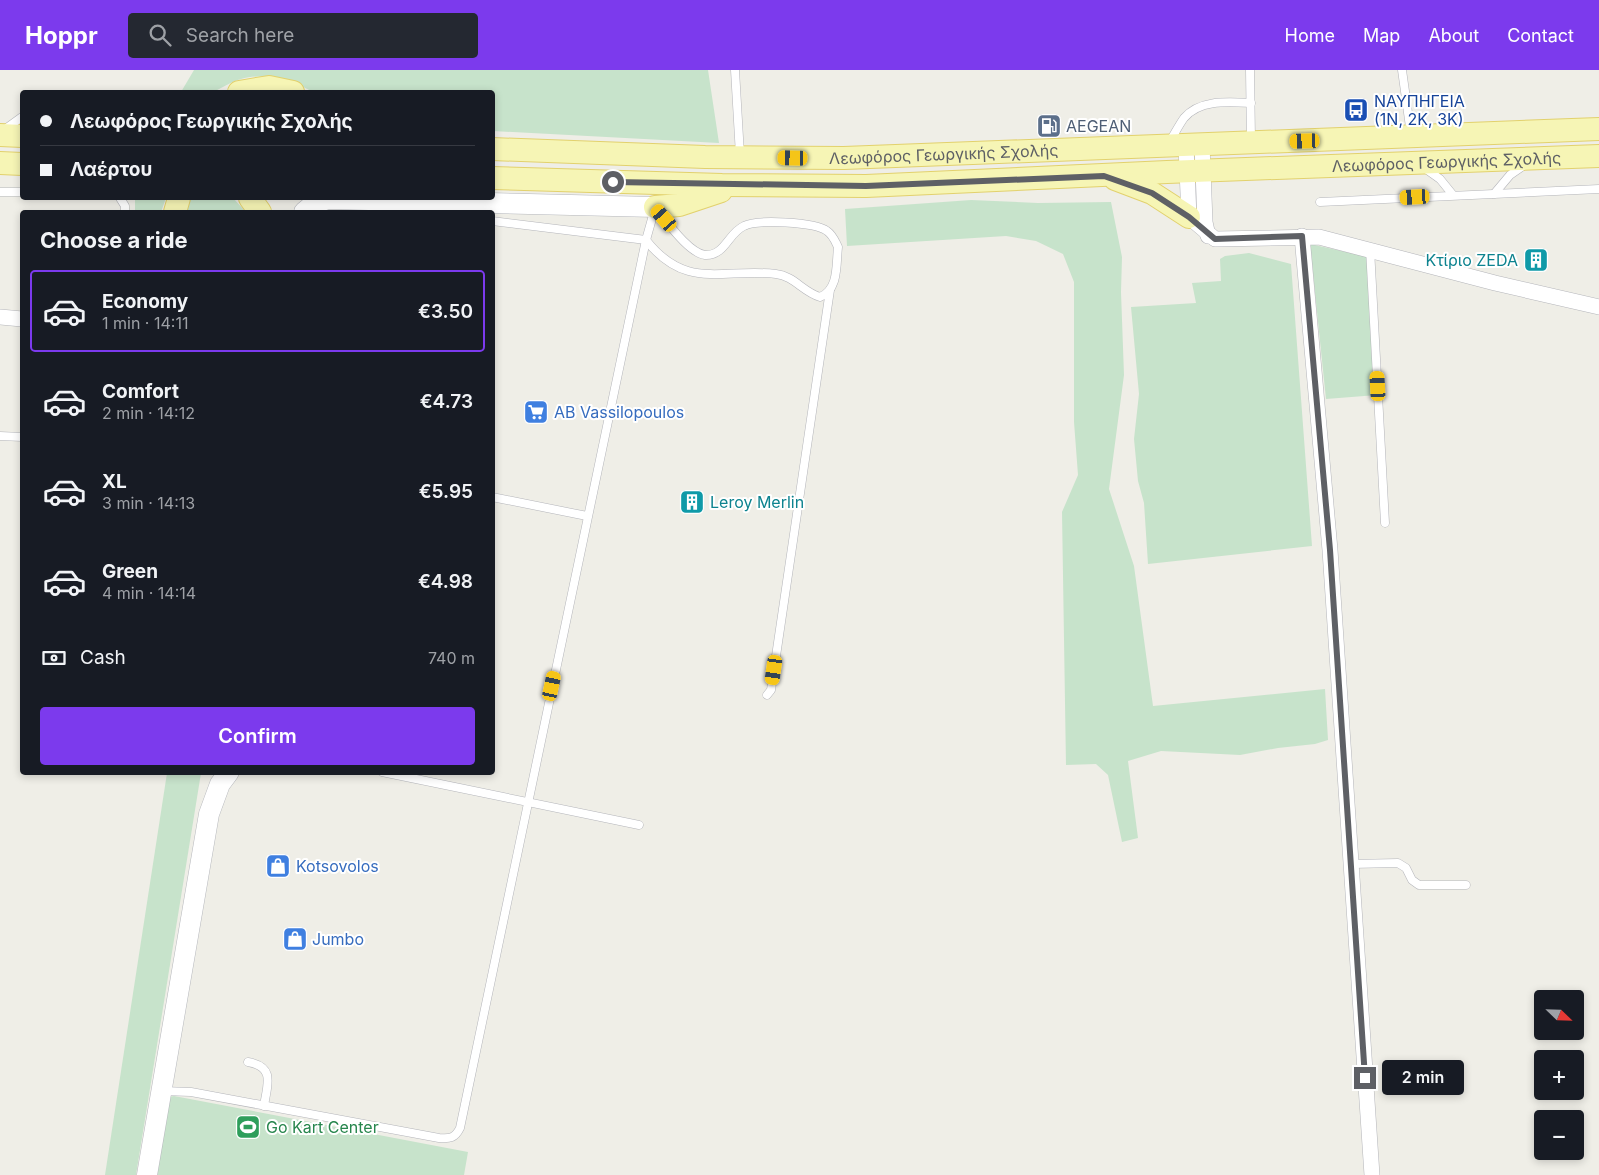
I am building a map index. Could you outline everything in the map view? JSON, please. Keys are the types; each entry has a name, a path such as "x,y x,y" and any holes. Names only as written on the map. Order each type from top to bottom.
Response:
{"main road":[{"path":"251,90 268,87 283,90"},
{"name":"Λεωφόρος Γεωργικής Σχολής","path":"495,150 740,157 887,158 1599,128"},
{"path":"0,134 20,136"},
{"name":"Λεωφόρος Γεωργικής Σχολής","path":"495,178 745,186 866,186 1599,156"},
{"path":"0,163 20,164"},
{"path":"1104,176 1152,193 1189,217"},
{"path":"655,207 679,205 715,192 745,186"}],"street":[{"path":"1185,146 1196,171 1208,236"},
{"path":"1196,171 1189,217 1208,236 1222,239 1320,237 1494,283 1599,307"},
{"path":"306,210 315,203 324,200"},
{"path":"402,200 655,207"},
{"path":"1302,236 1330,550 1372,1175"},
{"path":"0,317 20,319"},
{"path":"209,814 208,801 213,775"},
{"path":"147,1175 209,814 220,784 227,775"}],"lane":[{"path":"735,70 740,157"},
{"path":"1250,70 1251,143"},
{"path":"1402,70 1412,136"},
{"path":"1185,146 1184,118 1199,106 1231,102 1250,103"},
{"path":"0,134 20,119"},
{"path":"1494,194 1517,169 1544,158"},
{"path":"1410,163 1434,173 1453,195"},
{"path":"1320,202 1599,189"},
{"path":"0,192 20,192"},
{"path":"162,1091 181,1090 439,1138 453,1138 457,1134 460,1128 587,516 646,240 655,207"},
{"path":"655,207 695,252 705,255 715,254 744,225 760,223 809,224 818,226 827,231 838,246 834,283 830,290 771,690 768,695"},
{"path":"495,221 646,240 659,257 686,270 718,275 777,274 791,278 812,295 820,297 830,290"},
{"path":"1370,249 1385,523"},
{"path":"0,436 20,437"},
{"path":"495,498 587,516"},
{"path":"397,775 639,825"},
{"path":"1350,864 1398,863 1406,868 1412,880 1419,885 1466,885"},
{"path":"248,1062 260,1065 267,1071 268,1080 264,1106"}],"green space":[{"path":"194,70 708,70 719,143 495,131 495,90 309,90 278,78 260,76 237,80 217,90 182,90"},
{"path":"135,200 165,200 162,210 135,210"},
{"path":"185,200 235,200 244,210 182,210"},
{"path":"971,200 1038,203 1111,202 1122,257 1121,292 1124,375 1109,489 1134,566 1153,706 1325,689 1328,740 1315,744 1240,755 1161,751 1128,761 1138,838 1122,842 1108,775 1096,764 1066,765 1062,512 1078,475 1074,422 1074,282 1063,254 1036,241 1006,236 847,246 845,209"},
{"path":"1310,244 1369,257 1377,395 1326,399"},
{"path":"1249,253 1291,264 1312,546 1148,564 1144,503 1138,481 1134,439 1139,394 1131,307 1196,303 1192,283 1221,281 1220,259 1225,256"},
{"path":"167,775 201,775 136,1175 105,1175"},
{"name":"Go Kart Center","path":"174,1096 468,1152 464,1175 153,1175 169,1097"}],"place":[{"name":"ΝΑΥΠΗΓΕΙΑ (1Ν, 2Κ, 3Κ)","path":"1356,110"},
{"name":"AEGEAN","path":"1049,126"},
{"name":"Κτίριο ZEDA","path":"1536,260"},
{"name":"AB Vassilopoulos","path":"536,412"},
{"name":"Leroy Merlin","path":"692,502"},
{"name":"Kotsovolos","path":"278,866"},
{"name":"Jumbo","path":"295,939"},
{"name":"Go Kart Center","path":"248,1127"}],"route":[{"path":"613,182 866,186 1104,176 1152,193 1189,217 1208,236 1215,239 1302,236 1330,550 1365,1078"}]}
